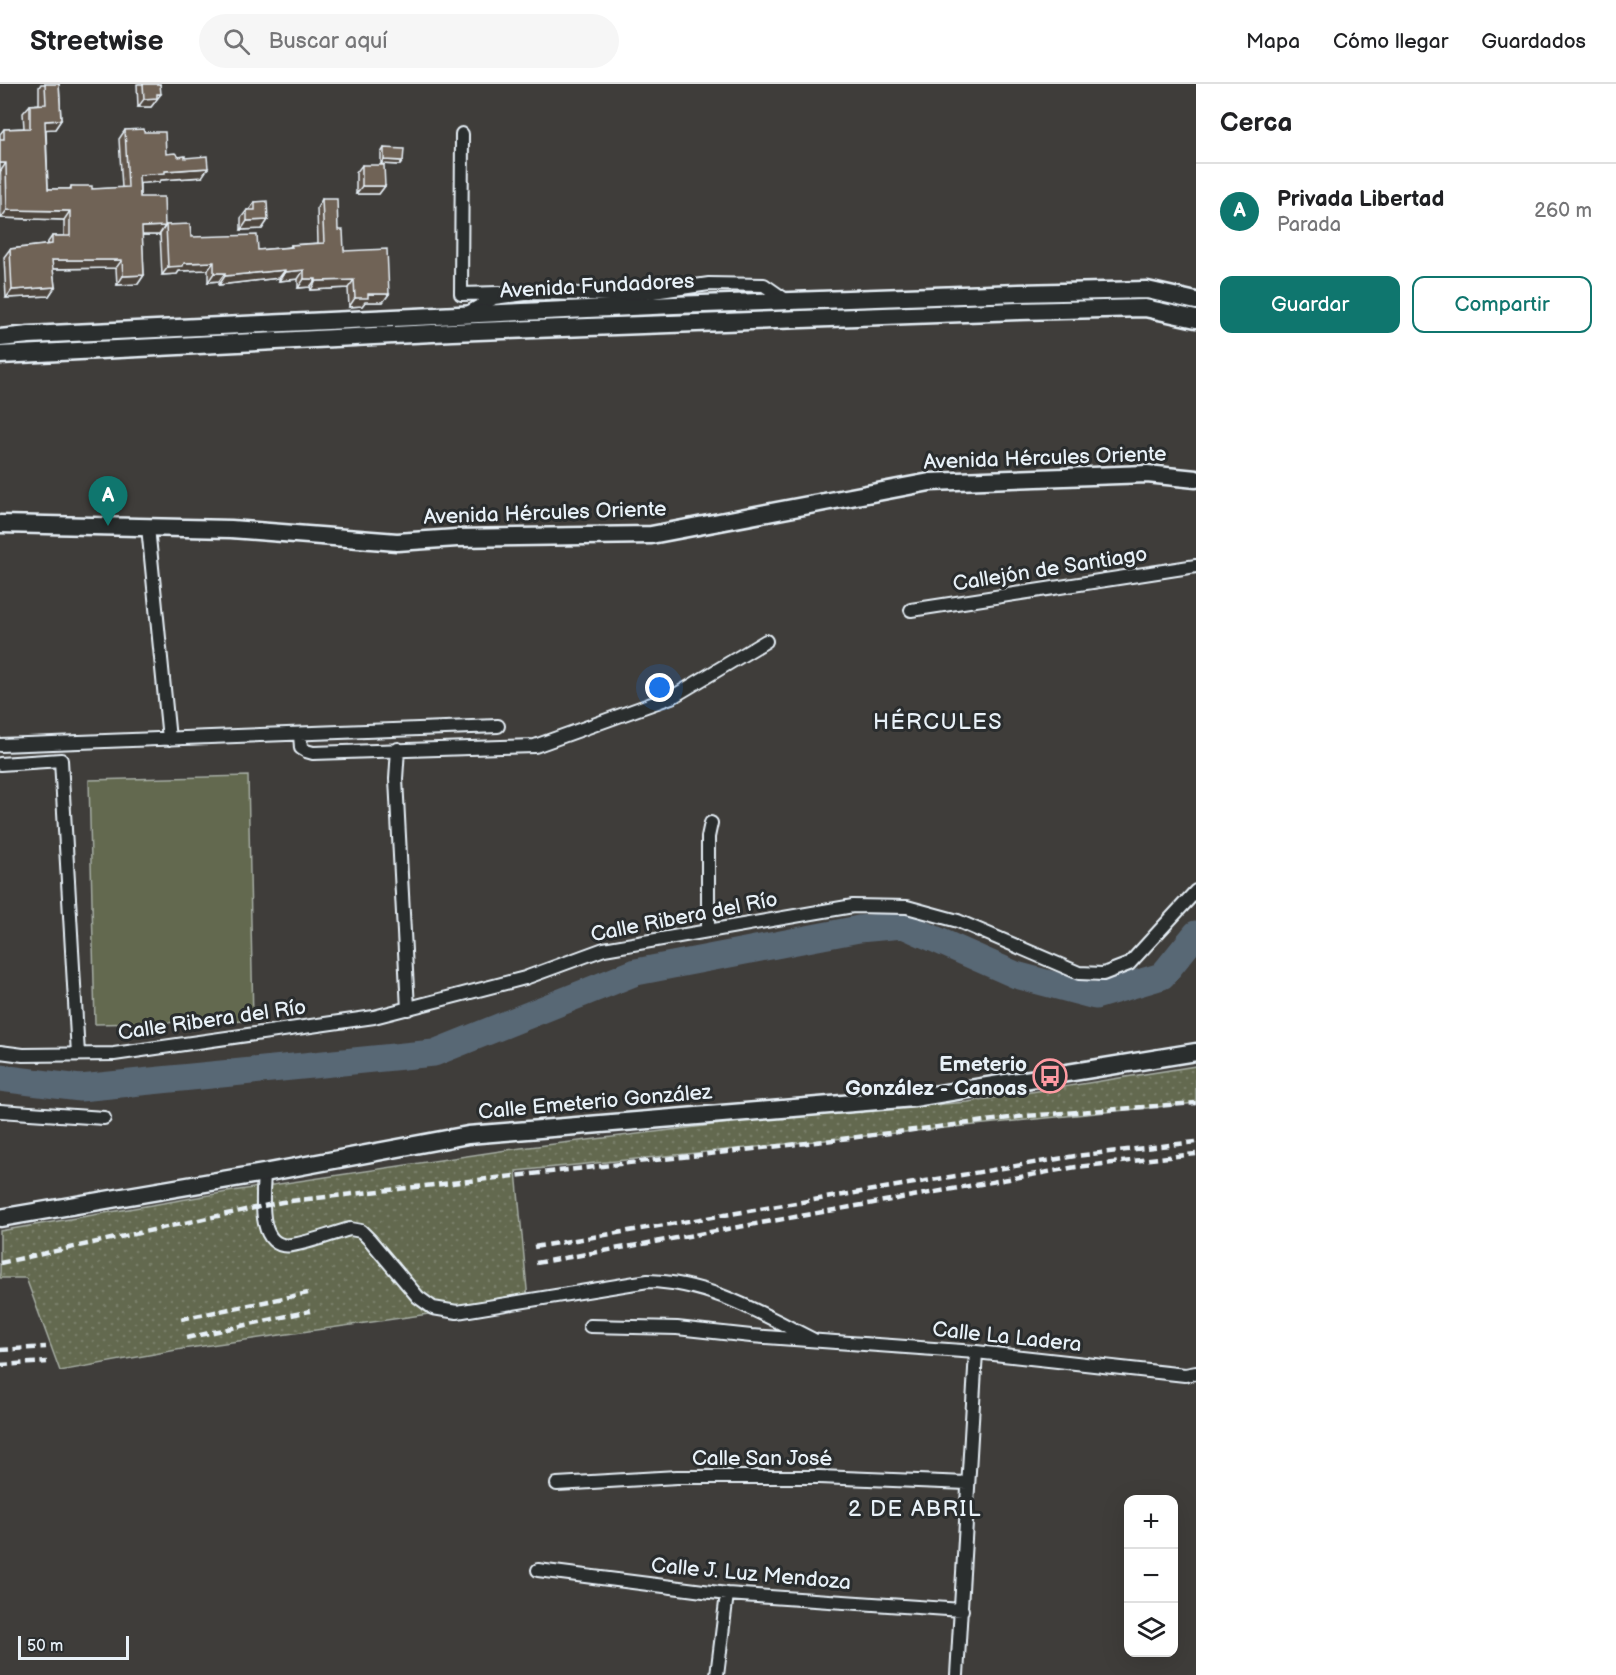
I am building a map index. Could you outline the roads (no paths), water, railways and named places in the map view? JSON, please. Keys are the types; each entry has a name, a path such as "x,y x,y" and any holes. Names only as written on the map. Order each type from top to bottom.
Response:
{"street":[{"path":"462,134 461,294 632,295 709,284 764,285 787,301"},
{"name":"Avenida Fundadores","path":"0,338 466,314 787,301 1147,290 1196,301"},
{"path":"466,314 494,298 533,293"},
{"name":"Avenida Fundadores","path":"0,355 452,332 1019,311 1145,308 1196,319"},
{"name":"Avenida Hércules Oriente","path":"0,524 231,529 397,542 457,538 651,535 930,482 1147,474 1196,479"},
{"path":"148,527 169,740"},
{"name":"Callejón de Santiago","path":"911,610 1196,566"},
{"path":"300,734 301,748 313,753 534,746 674,696 766,641"},
{"path":"0,745 498,726"},
{"path":"398,750 396,779 408,1009"},
{"path":"0,764 61,760 78,1054"},
{"path":"708,931 708,837 711,823"},
{"name":"Calle Ribera del Río","path":"0,1052 23,1055 114,1054 374,1017 525,978 604,949 853,906 907,907 958,921 1078,973 1103,974 1129,964 1196,891"},
{"name":"Calle Emeterio González","path":"0,1218 468,1135 914,1098 1196,1052"},
{"path":"0,1112 104,1118"},
{"name":"Calle La Ladera","path":"264,1173 262,1206 266,1231 276,1242 289,1246 351,1229 361,1232 370,1239 418,1297 433,1308 457,1312 648,1281 677,1283 727,1296 814,1340"},
{"name":"Calle La Ladera","path":"590,1326 676,1328 976,1352 1185,1375 1196,1373"},
{"path":"957,1675 976,1352"},
{"name":"Calle San José","path":"557,1484 677,1477 807,1477 967,1483"},
{"name":"Calle J. Luz Mendoza","path":"538,1570 727,1594 962,1610"},
{"path":"717,1675 727,1594"}],"waterway":[{"path":"0,1078 80,1088 434,1053 636,972 859,929 903,925 1016,975 1095,996 1162,976 1196,934"}],"railway":[{"path":"0,1263 282,1202 1026,1116 1196,1103"},
{"path":"534,1247 1075,1156 1196,1142"},
{"path":"536,1263 1076,1167 1196,1154"},
{"path":"181,1319 308,1293"},
{"path":"186,1338 310,1311"},
{"path":"0,1350 46,1347"},
{"path":"0,1365 47,1362"}],"place":[{"name":"Privada Libertad","path":"108,526"},
{"name":"Emeterio González - Canoas","path":"1050,1076"}],"district":[{"name":"HÉRCULES","path":"938,722"},
{"name":"2 DE ABRIL","path":"915,1509"}]}
